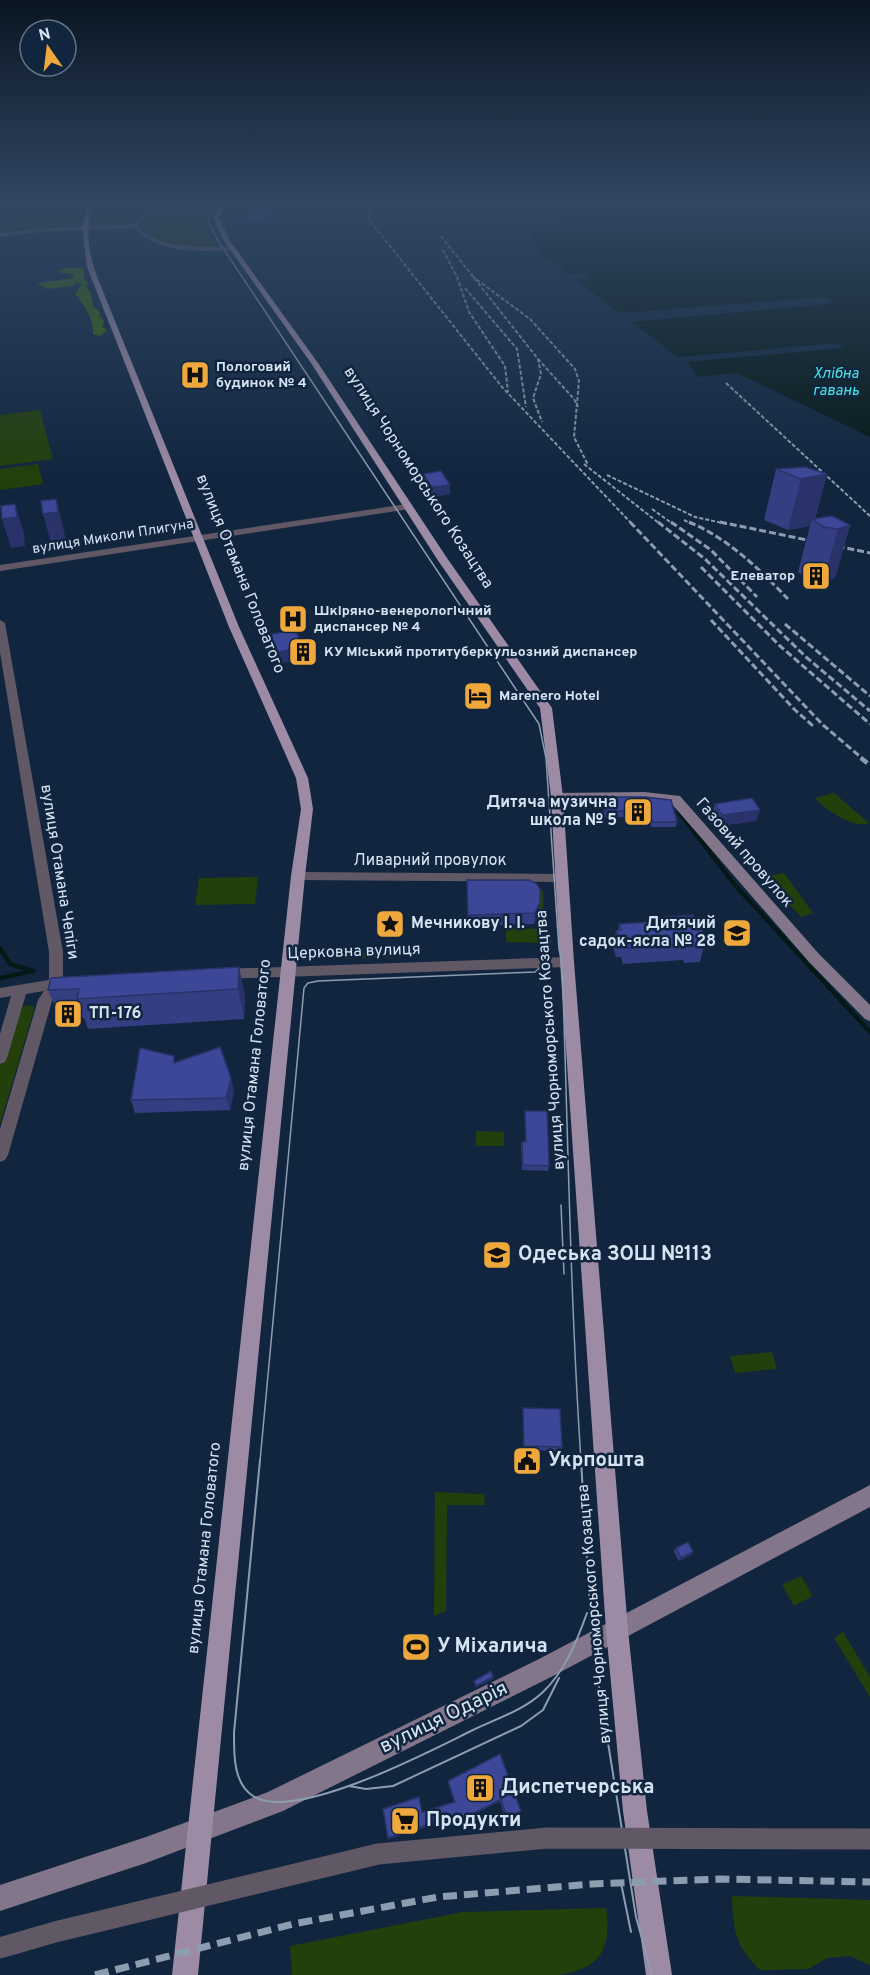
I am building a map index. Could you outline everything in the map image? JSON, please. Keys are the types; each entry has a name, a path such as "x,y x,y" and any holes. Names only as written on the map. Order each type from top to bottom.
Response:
{"main road":[{"name":"вулиця Отамана Головатого","path":"99,293 234,627 302,778 307,809 298,876 185,1975"},
{"name":"вулиця Чорноморського Козацтва","path":"264,293 314,363 407,507 546,708 557,797 567,962 617,1630 634,1811 659,1975"}],"street":[{"name":"вулиця Миколи Плигуна","path":"0,568 407,507"},
{"name":"вулиця Отамана Чепіги","path":"0,623 56,952 56,983 45,1000 0,1155"},
{"name":"Газовий провулок","path":"557,797 644,796 675,799 806,949 870,1015"},
{"name":"Ливарний провулок","path":"298,876 562,878"},
{"name":"Церковна вулиця","path":"214,974 567,962"},
{"path":"0,993 56,983 79,982"},
{"path":"0,1058 20,990"},
{"name":"вулиця Одарія","path":"0,1898 146,1850 274,1802 547,1667 870,1496"},
{"path":"0,1948 55,1932 378,1854 547,1838 870,1839"}],"green space":[{"path":"91,293 93,306 100,312 99,315 104,321 102,327 107,330 100,336 93,334 90,318 75,294"},
{"path":"40,410 53,459 0,466 0,415"},
{"path":"38,464 43,484 0,490 0,469"},
{"path":"834,793 869,823 856,824 848,821 832,813 815,798"},
{"path":"784,873 813,913 801,917 763,877"},
{"path":"258,877 255,904 195,905 199,878"},
{"path":"539,890 543,890 544,943 506,942 506,928 540,929"},
{"path":"400,952 401,957 329,959 329,953"},
{"path":"27,1005 34,1007 34,1010 0,1124 0,1066 16,1010"},
{"path":"476,1131 504,1132 504,1146 476,1146"},
{"path":"772,1352 777,1369 735,1373 730,1356"},
{"path":"435,1492 484,1494 485,1505 447,1505 446,1611 434,1616"},
{"path":"801,1576 813,1596 794,1606 782,1585"},
{"path":"843,1632 870,1677 870,1697 834,1638"},
{"path":"732,1896 870,1900 870,1965 850,1956 828,1958 808,1969 760,1970 740,1945 733,1918"},
{"path":"606,1908 607,1935 600,1955 584,1968 558,1975 292,1975 290,1946 463,1912"}],"water":[{"name":"Хлібна гавань","path":"594,293 870,293 870,437 737,373 699,377 686,362 844,348 837,343 678,357 632,322 836,303 826,297 620,313"}],"building":[{"path":"805,467 827,474 801,479 776,469"},
{"path":"441,471 450,485 432,487 423,474"},
{"path":"56,499 58,512 43,514 41,501"},
{"path":"15,504 17,517 2,519 1,506"},
{"path":"832,516 850,525 838,529 824,527 812,519"},
{"path":"295,630 304,647 275,653 267,635"},
{"name":"Дитяча музична школа № 5","path":"603,797 645,797 671,800 677,822 652,822 650,811 605,811"},
{"path":"752,798 760,810 722,815 715,804"},
{"path":"467,880 529,880 537,884 540,889 540,902 535,913 468,915"},
{"path":"693,915 697,926 701,925 705,936 701,936 704,946 688,947 687,944 626,948 624,941 619,941 616,931 621,930 619,924 667,921 665,917"},
{"path":"239,967 238,989 77,999 79,989 48,990 51,978"},
{"path":"220,1047 231,1078 226,1098 131,1100 140,1048 174,1056 174,1063"},
{"path":"525,1111 547,1111 549,1166 523,1165 522,1142 526,1142"},
{"path":"523,1408 560,1409 562,1447 524,1446"},
{"path":"688,1542 693,1552 681,1558 676,1548"},
{"path":"491,1671 493,1677 476,1686 474,1681"},
{"path":"500,1754 521,1811 507,1818 501,1799 461,1820 459,1814 388,1838 383,1809 419,1797 422,1812 455,1802 448,1781"}],"waterway":[{"path":"679,812 735,885 870,1032"},
{"path":"0,948 10,964 33,971 0,978"}],"tram line":[{"path":"253,293 539,724 546,758 559,949 562,962 572,1274 581,1461"},
{"path":"260,1461 304,988 308,983 318,981 535,972 545,963 550,941"},
{"path":"561,1205 564,1274"},
{"path":"260,1460 234,1733 238,1776 246,1790 253,1796 272,1802 299,1800 329,1793 395,1767 518,1710 535,1699 558,1675 587,1613"},
{"path":"581,1460 592,1643 636,1917 652,1975"},
{"path":"349,1786 366,1789 393,1786 521,1726 543,1710 559,1678"},
{"path":"621,1883 631,1932"}],"railway":[{"path":"427,293 502,387 632,524"},
{"path":"463,293 469,312 505,366 508,392"},
{"path":"469,293 517,349 526,407"},
{"path":"486,293 538,359"},
{"path":"495,293 530,319 575,369 579,381 577,405"},
{"path":"538,359 577,405"},
{"path":"538,359 541,374 533,398 542,422"},
{"path":"726,383 870,516"},
{"path":"577,405 574,437 588,465"},
{"path":"584,464 660,524"},
{"path":"607,475 695,517 727,524"},
{"path":"652,509 673,524"},
{"path":"684,520 692,524"},
{"path":"630,522 823,725 863,759"},
{"path":"658,522 705,559 806,657 870,711"},
{"path":"671,522 711,550 757,597"},
{"path":"689,522 730,546 754,565 788,599"},
{"path":"720,522 870,553"},
{"path":"701,567 780,646 870,724"},
{"path":"711,620 794,709 813,726"},
{"path":"785,624 870,696"},
{"path":"861,758 870,765"},
{"path":"95,1975 293,1924 438,1897 592,1884 719,1879 870,1882"}],"place":[{"name":"Пологовий будинок № 4","path":"195,375"},
{"name":"Елеватор","path":"816,576"},
{"name":"Шкіряно-венерологічний диспансер № 4","path":"293,619"},
{"name":"КУ Міський протитуберкульозний диспансер","path":"303,652"},
{"name":"Marenero Hotel","path":"478,696"},
{"name":"Дитяча музична школа № 5","path":"638,812"},
{"name":"Мечникову І. І.","path":"390,924"},
{"name":"Дитячий садок-ясла № 28","path":"737,933"},
{"name":"ТП-176","path":"68,1014"},
{"name":"Одеська ЗОШ №113","path":"497,1255"},
{"name":"Укрпошта","path":"527,1461"},
{"name":"У Міхалича","path":"416,1647"},
{"name":"Диспетчерська","path":"480,1788"},
{"name":"Продукти","path":"405,1821"}]}
